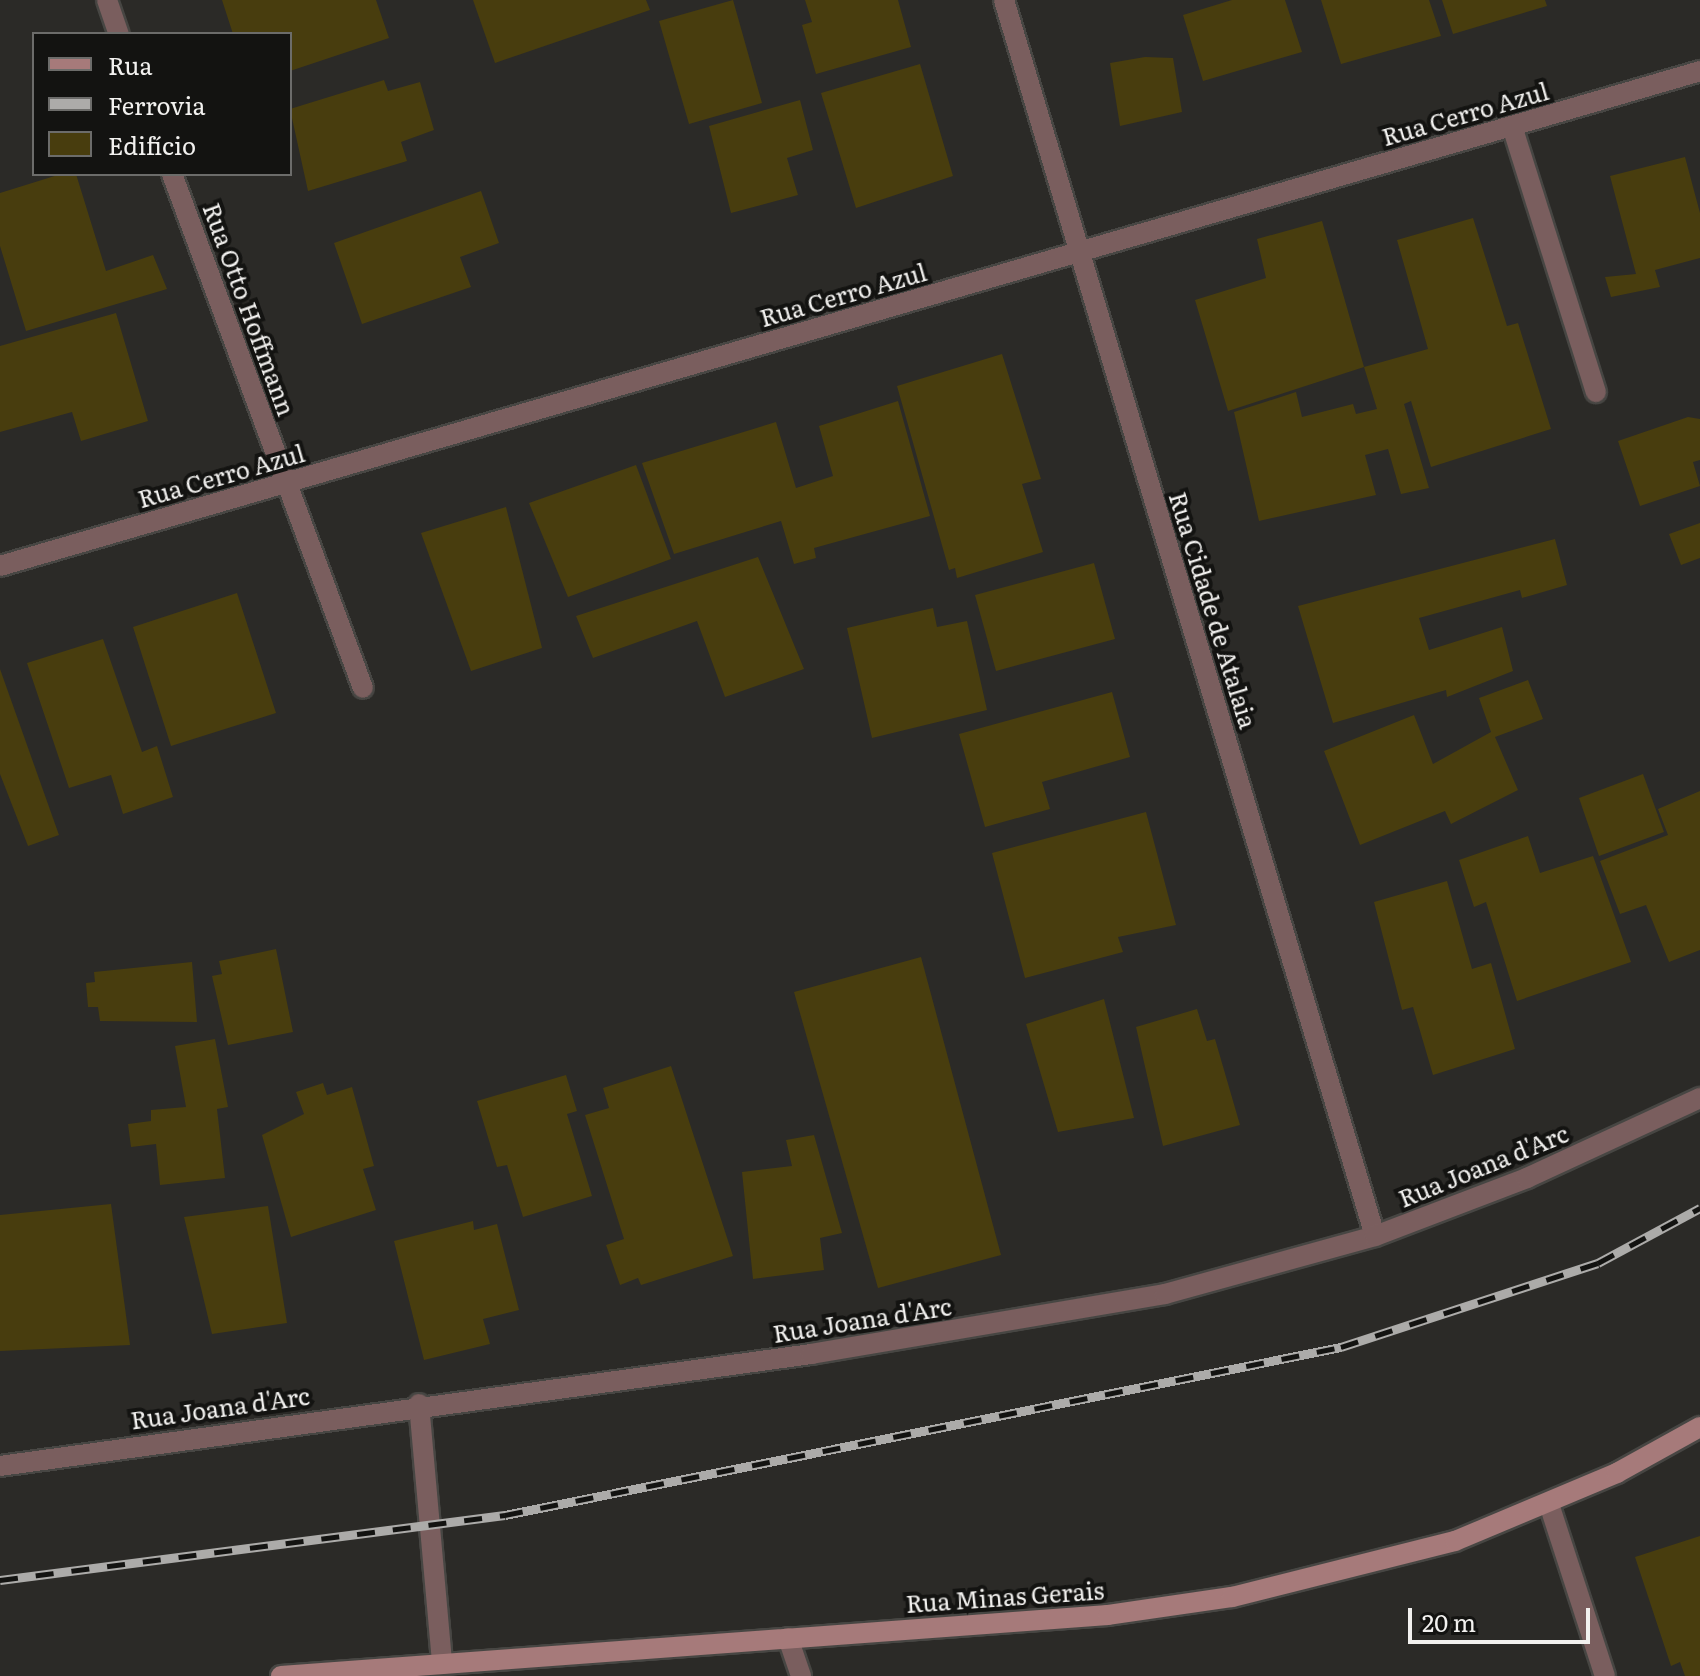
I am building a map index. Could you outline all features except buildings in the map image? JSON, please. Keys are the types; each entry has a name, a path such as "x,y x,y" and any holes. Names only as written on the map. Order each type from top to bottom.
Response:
{"main road":[{"name":"Rua Minas Gerais","path":"281,1676 1108,1615 1232,1597 1344,1574 1549,1504 1700,1427"}],"street":[{"path":"107,0 118,32"},
{"name":"Rua Cidade de Atalaia","path":"1004,0 1375,1236"},
{"name":"Rua Cerro Azul","path":"0,566 1700,71"},
{"path":"1512,126 1596,392"},
{"name":"Rua Otto Hoffmann","path":"173,176 363,688"},
{"name":"Rua Joana d'Arc","path":"0,1466 1081,1311 1241,1277 1375,1236 1527,1178 1700,1098"},
{"path":"419,1404 442,1664"},
{"path":"1549,1504 1605,1676"},
{"path":"788,1638 801,1676"}],"railway":[{"path":"0,1580 505,1515 1341,1347 1598,1263 1700,1208"}]}
